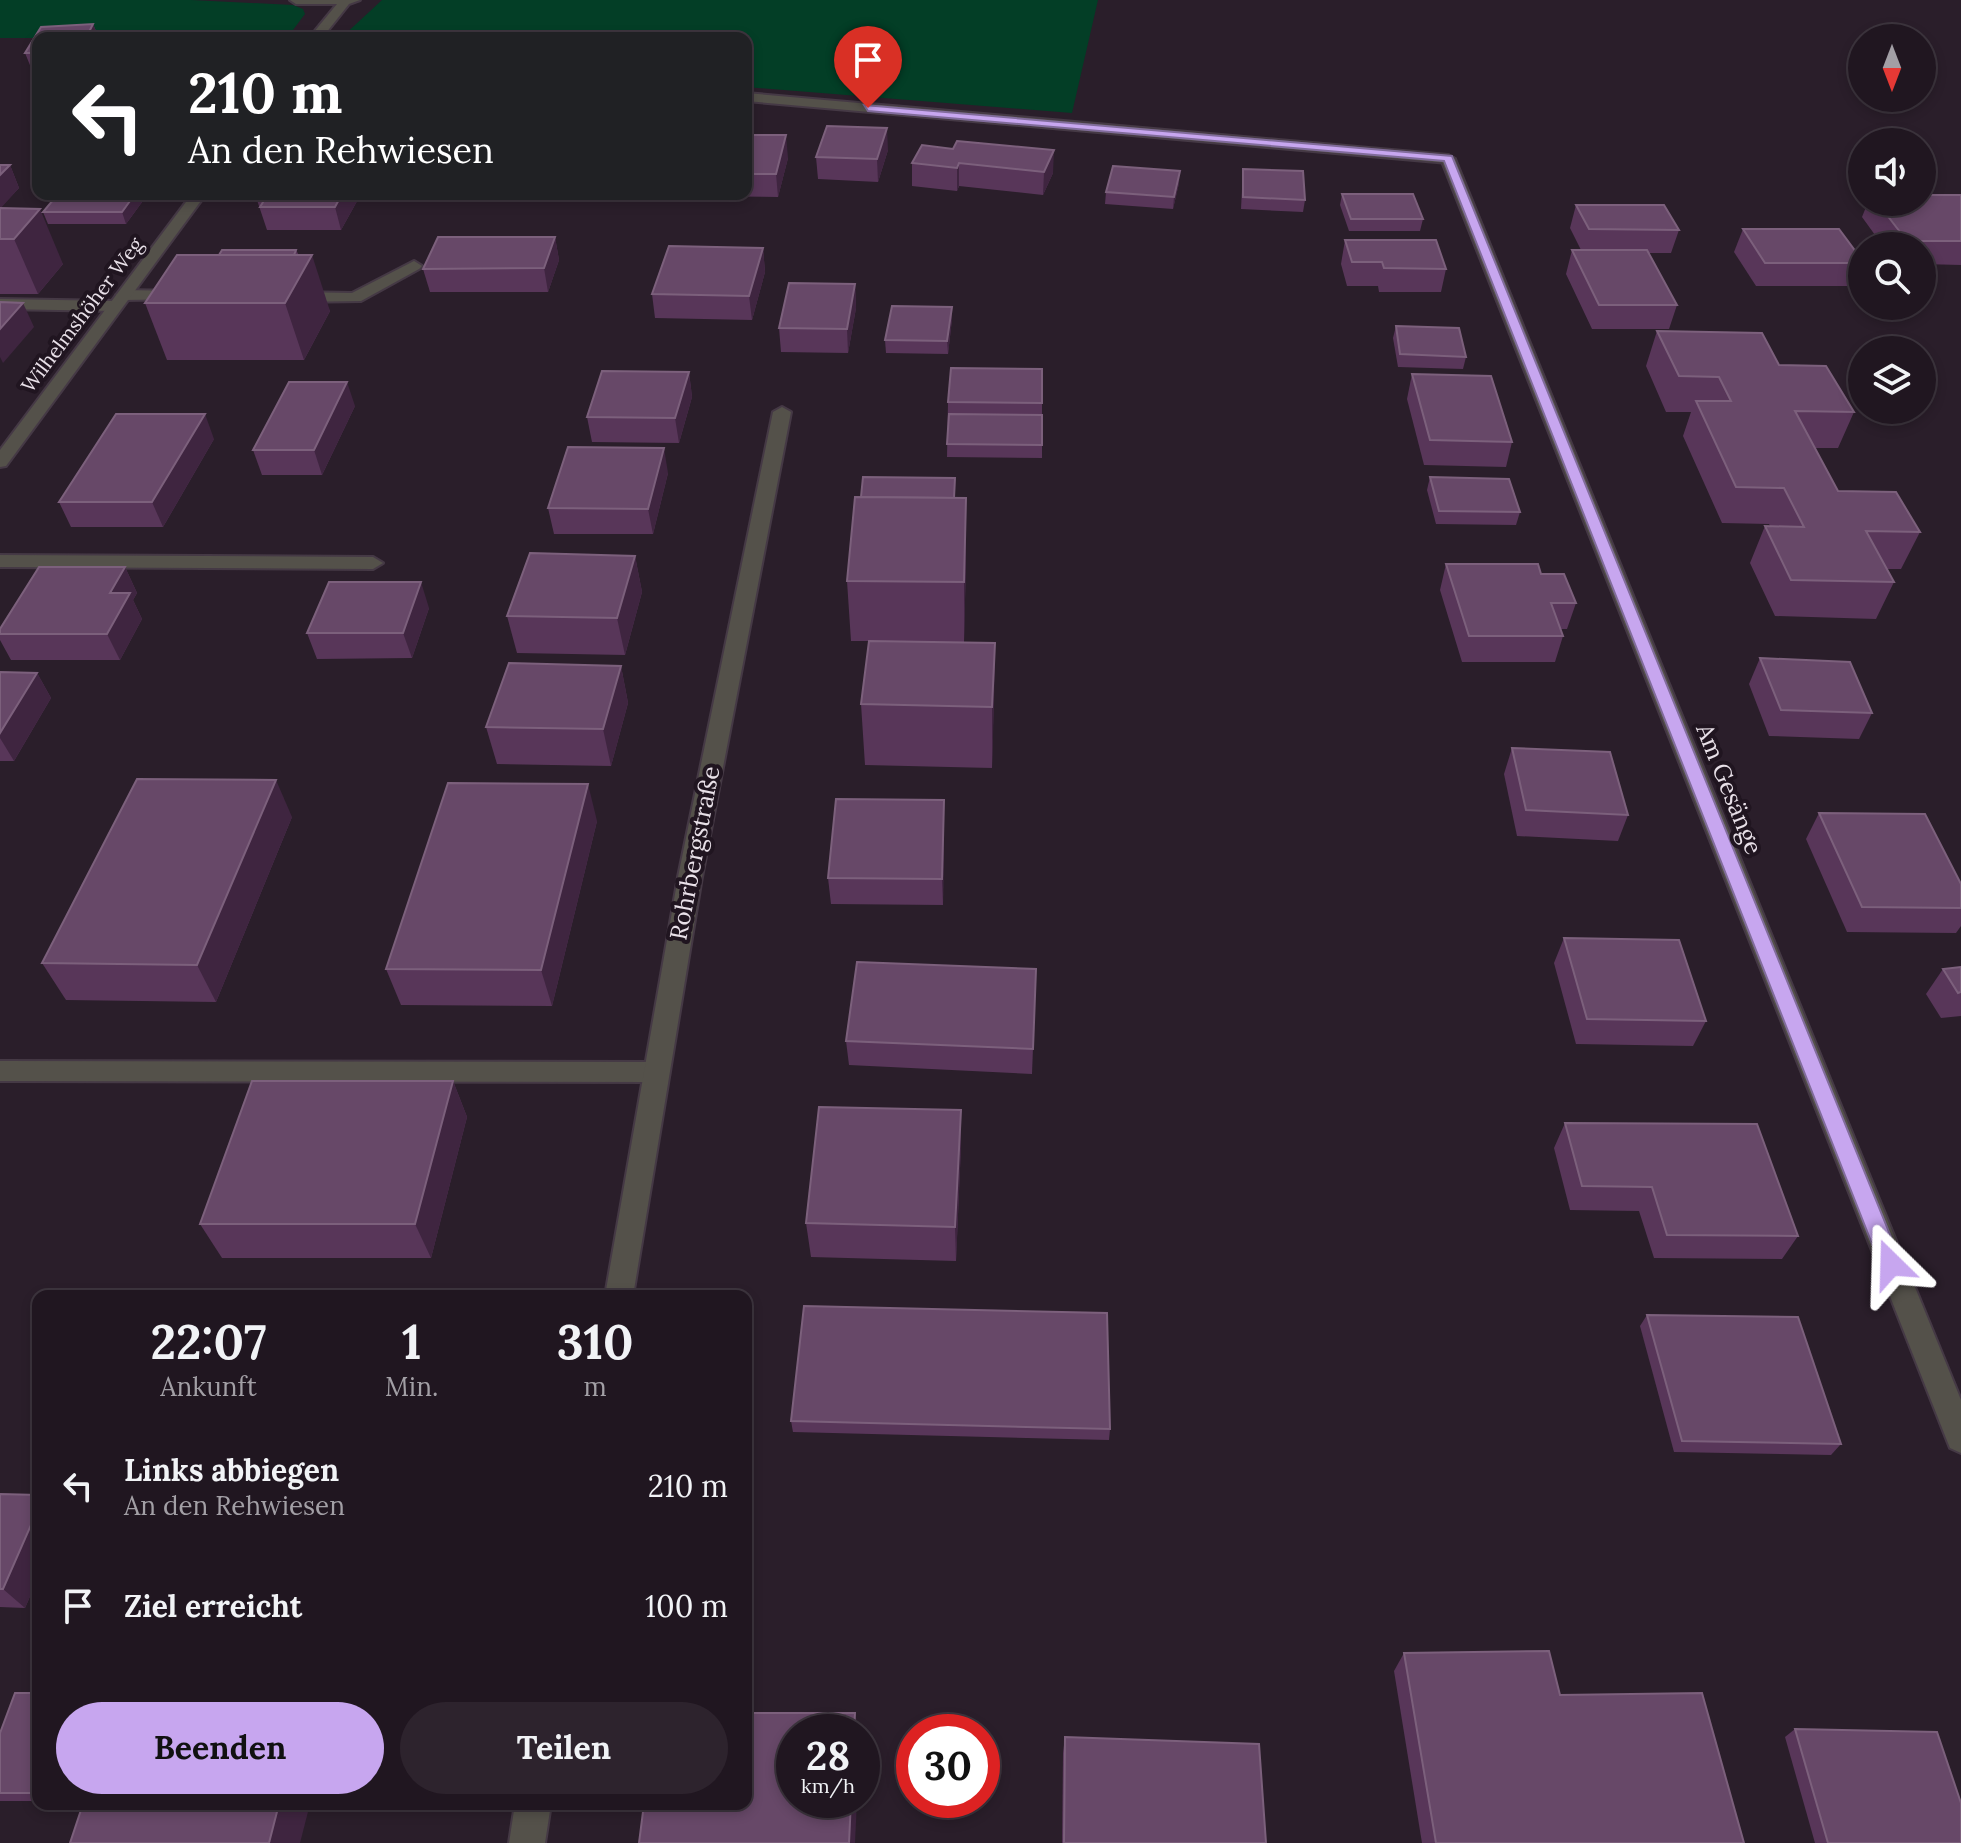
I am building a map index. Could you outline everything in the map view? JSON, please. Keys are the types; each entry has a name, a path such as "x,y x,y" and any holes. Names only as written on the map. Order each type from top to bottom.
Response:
{"street":[{"path":"296,0 347,1"},
{"path":"320,32 347,1"},
{"name":"Am Gesänge","path":"752,98 1448,159 1961,1438"},
{"name":"Wilhelmshöher Weg","path":"0,462 195,200"},
{"path":"278,297 355,298 414,266"},
{"path":"0,304 201,296"},
{"name":"Rohrbergstraße","path":"620,1290 690,877 782,412"},
{"path":"0,561 373,563"},
{"path":"0,1071 656,1072"},
{"path":"527,1843 532,1810"}],"green space":[{"path":"0,0 191,0 293,5 303,9 305,14 292,32 32,32 32,38 0,38"},
{"path":"382,0 1098,0 1072,113 752,87 752,32 347,32"}],"building":[{"path":"93,24 89,32 38,32 41,27"},
{"path":"827,126 887,128 877,159 816,157"},
{"path":"752,135 786,135 776,174 752,174"},
{"path":"957,141 1054,150 1044,172 959,163 957,168 912,163 922,145 953,149"},
{"path":"0,165 10,165 0,175"},
{"path":"1113,166 1180,171 1174,197 1106,192"},
{"path":"1243,169 1303,171 1305,200 1243,197"},
{"path":"1342,194 1413,194 1423,219 1351,219"},
{"path":"1936,195 1961,195 1961,241 1936,241 1936,232 1900,232 1888,216 1936,216"},
{"path":"53,200 131,200 122,212 43,212"},
{"path":"264,200 339,200 335,207 260,207"},
{"path":"1576,205 1664,205 1679,230 1589,229"},
{"path":"0,208 40,209 14,239 0,239"},
{"path":"1743,229 1839,229 1848,241 1848,263 1765,263"},
{"path":"438,237 555,237 544,268 423,269"},
{"path":"1345,240 1436,240 1446,269 1384,268 1382,262 1352,262"},
{"path":"669,246 763,248 749,296 652,294"},
{"path":"222,250 296,250 294,255 219,255"},
{"path":"1572,250 1647,250 1677,305 1599,305"},
{"path":"177,255 312,255 285,303 145,303"},
{"path":"789,283 855,284 847,329 779,328"},
{"path":"0,302 23,303 0,329"},
{"path":"892,306 952,307 947,341 885,340"},
{"path":"1396,326 1459,328 1466,357 1400,354"},
{"path":"1657,331 1762,333 1779,365 1826,366 1848,402 1848,412 1795,411 1838,491 1896,492 1920,532 1866,531 1894,582 1791,580 1765,526 1804,527 1784,488 1736,487 1696,401 1731,401 1719,377 1679,376"},
{"path":"951,368 1042,369 1042,403 948,402"},
{"path":"602,371 689,372 675,418 587,417"},
{"path":"1412,374 1491,376 1512,442 1430,440"},
{"path":"289,382 347,382 314,450 253,450"},
{"path":"116,414 205,414 152,502 59,502"},
{"path":"949,414 1042,415 1042,445 947,444"},
{"path":"568,447 664,448 648,509 548,508"},
{"path":"863,477 955,478 954,498 861,497"},
{"path":"1430,477 1509,479 1520,512 1439,511"},
{"path":"855,497 966,498 964,582 847,581"},
{"path":"530,553 635,556 617,618 507,616"},
{"path":"1446,564 1538,564 1541,574 1564,574 1576,603 1551,603 1563,636 1469,636"},
{"path":"39,567 125,567 110,593 130,593 107,634 0,634 0,629"},
{"path":"329,582 421,582 403,633 307,633"},
{"path":"869,641 995,643 992,707 861,704"},
{"path":"1760,658 1850,662 1872,713 1781,710"},
{"path":"509,663 621,666 603,729 486,727"},
{"path":"0,672 37,673 0,733"},
{"path":"1512,748 1610,752 1628,815 1526,810"},
{"path":"137,779 276,780 197,965 42,963"},
{"path":"448,783 588,784 541,970 386,969"},
{"path":"836,799 944,800 942,879 828,878"},
{"path":"1819,813 1925,814 1961,884 1961,908 1862,907"},
{"path":"1564,938 1679,940 1706,1021 1587,1019"},
{"path":"857,962 1036,969 1033,1049 846,1041"},
{"path":"1961,967 1961,992 1958,993 1943,969"},
{"path":"252,1081 453,1081 415,1224 200,1224"},
{"path":"819,1107 961,1110 955,1227 806,1223"},
{"path":"1565,1123 1757,1124 1798,1236 1667,1235 1652,1187 1582,1186"},
{"path":"804,1306 1107,1313 1110,1429 791,1421"},
{"path":"1647,1315 1798,1317 1841,1444 1682,1441"},
{"path":"0,1494 32,1495 32,1523 3,1589 0,1589"},
{"path":"1549,1651 1560,1695 1702,1693 1744,1843 1436,1843 1404,1653"},
{"path":"15,1693 32,1693 32,1793 0,1793 0,1733"},
{"path":"752,1713 855,1713 776,1714 776,1818 850,1818 849,1843 639,1843 643,1810 752,1810"},
{"path":"1795,1729 1937,1732 1961,1803 1961,1843 1828,1843"},
{"path":"1065,1737 1259,1744 1266,1843 1064,1843"},
{"path":"81,1810 277,1810 269,1843 70,1843"}],"route":[{"path":"868,108 1448,159 1891,1264"}]}
